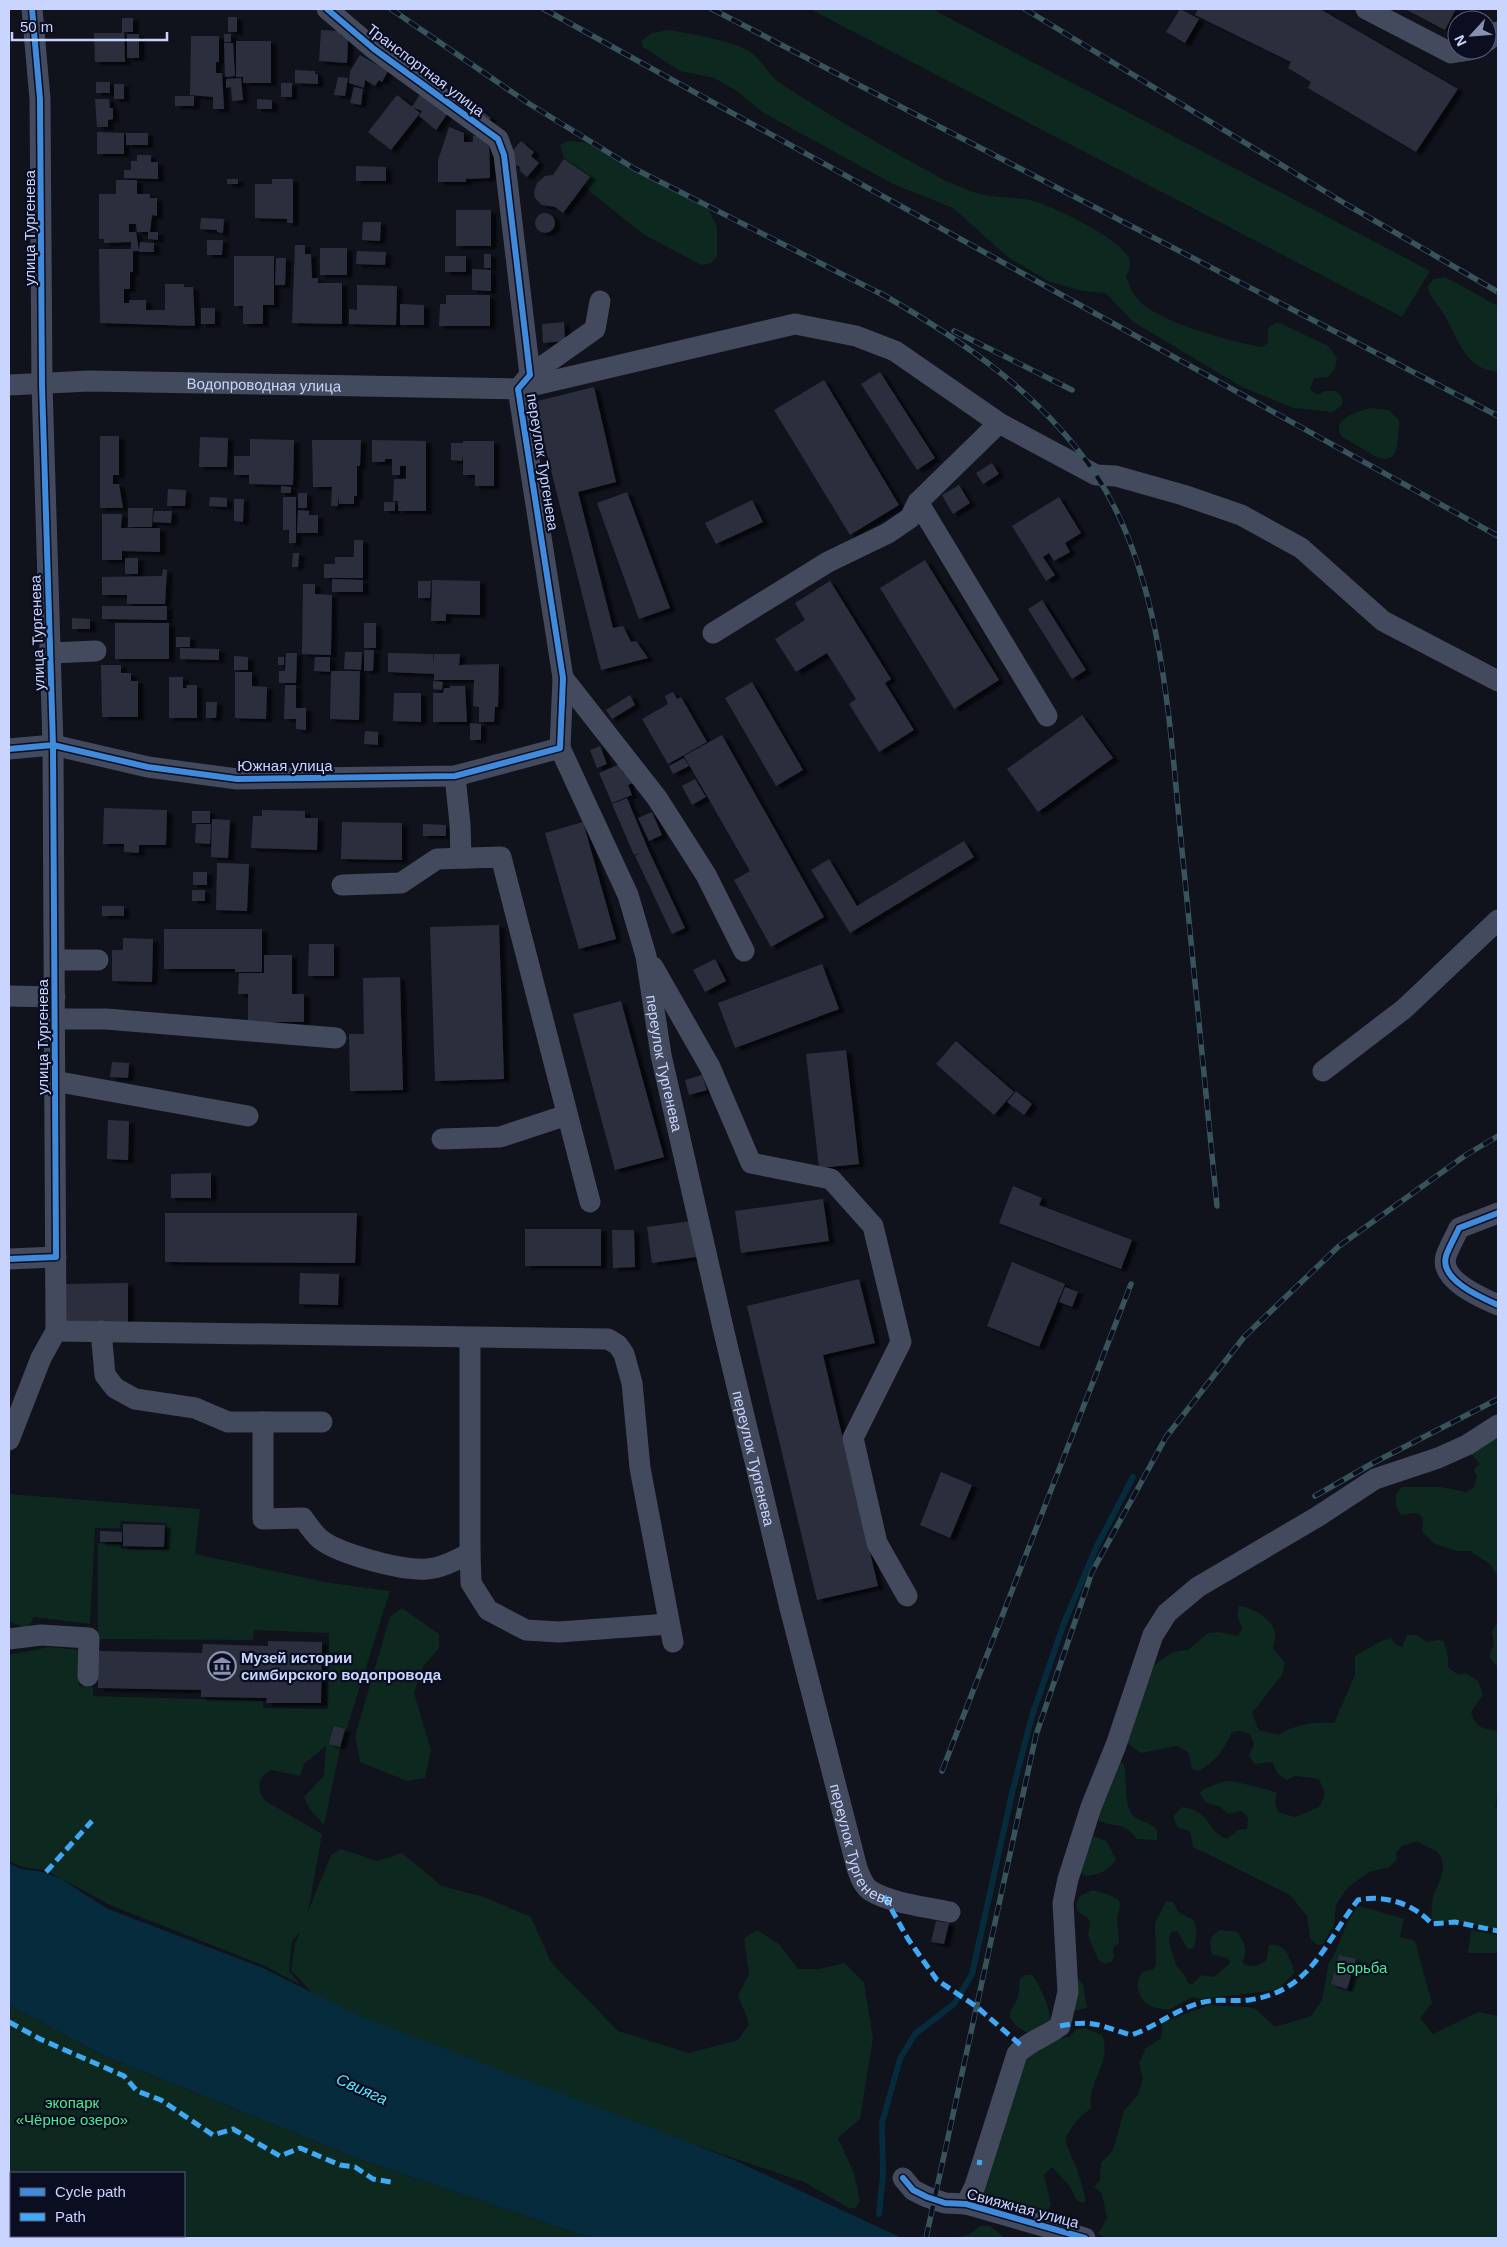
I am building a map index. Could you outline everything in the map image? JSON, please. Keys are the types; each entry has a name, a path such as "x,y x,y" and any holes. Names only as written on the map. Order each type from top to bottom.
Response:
{"street":[{"name":"улица Тургенева","path":"32,9 40,100 42,384 53,745 56,1331"},
{"name":"Транспортная улица","path":"327,9 374,49 498,139 504,155"},
{"path":"1366,9 1447,52"},
{"name":"переулок Тургенева","path":"504,155 524,382 563,678 560,748 628,895 646,956 661,1054 722,1322 790,1608 857,1868 862,1882 871,1891 895,1900 950,1912"},
{"path":"524,382 595,329 600,301"},
{"name":"Водопроводная улица","path":"9,385 88,381 524,382 795,324 856,336 895,351 999,423 1096,475 1116,476 1175,492 1241,515 1301,548 1383,621 1498,680"},
{"path":"714,633 828,562 888,533 910,518 918,502 999,423"},
{"path":"918,502 1047,716"},
{"path":"50,652 96,651"},
{"path":"563,678 657,798 706,875 744,951"},
{"name":"Южная улица","path":"9,749 53,745 148,766 237,779 454,776 560,748"},
{"path":"454,776 460,824 461,858"},
{"path":"342,885 401,883 437,859 501,857 590,1202"},
{"path":"1323,1071 1404,1009 1498,920"},
{"path":"646,956 710,1067 751,1164 831,1180 873,1226 901,1342 853,1438 876,1543 907,1596"},
{"path":"54,960 98,960"},
{"path":"9,996 55,997"},
{"path":"55,1019 106,1019 336,1038"},
{"path":"54,1081 248,1116"},
{"path":"442,1139 500,1137 567,1115"},
{"path":"1498,1213 1459,1228 1445,1258 1448,1272 1468,1292 1498,1306"},
{"path":"9,1259 56,1257"},
{"path":"9,1440 41,1358 56,1331 608,1339 618,1345 624,1354 632,1383 640,1468 671,1633 526,1630 488,1610 471,1584 470,1338"},
{"path":"101,1331 105,1375 115,1388 135,1398 195,1408 228,1422 322,1422"},
{"path":"263,1422 263,1518 303,1518 320,1539 346,1551 398,1568 427,1569 452,1562 470,1553"},
{"path":"966,2204 975,2186 1017,2054 1023,2047 1043,2038 1060,2026 1068,1992 1063,1903 1068,1879 1090,1807 1116,1745 1153,1635 1167,1613 1198,1587 1317,1517 1375,1478 1438,1458 1467,1445 1498,1425"},
{"path":"9,1639 41,1635 89,1638 88,1676"},
{"name":"Свияжная улица","path":"902,2178 913,2190 945,2203 966,2204 1086,2238"}],"green space":[{"path":"810,9 932,9 1430,271 1402,317"},
{"path":"668,30 698,35 742,47 754,54 780,83 820,109 944,180 979,194 1022,199 1043,204 1070,216 1098,232 1121,248 1128,256 1130,264 1126,277 1138,300 1170,320 1233,341 1261,347 1268,343 1268,328 1275,323 1282,324 1328,346 1337,358 1335,369 1328,377 1314,378 1310,389 1317,395 1325,391 1336,391 1342,397 1342,405 1333,412 1293,408 1242,387 1132,321 1106,293 1083,291 1050,282 1009,258 953,208 893,184 762,112 737,91 714,78 680,71 643,47 641,41 652,33"},
{"path":"567,141 584,142 709,210 717,227 717,257 711,263 701,265 643,234 585,186 579,172 564,157 560,145"},
{"path":"1445,277 1498,306 1498,372 1486,370 1469,359 1431,296 1428,286 1434,279"},
{"path":"1369,408 1389,410 1399,420 1396,450 1389,458 1378,458 1341,436 1339,430 1342,421 1352,414"},
{"path":"1498,1438 1498,1576 1490,1564 1470,1551 1456,1551 1433,1543 1422,1531 1423,1518 1417,1513 1401,1515 1396,1506 1396,1494 1402,1487 1441,1487 1466,1492 1473,1488 1477,1477 1474,1469 1480,1464 1470,1452"},
{"path":"9,1494 200,1509 195,1554 330,1583 390,1591 340,1750 324,1825 309,1808 304,1797 324,1776 326,1746 304,1764 300,1776 271,1770 261,1779 259,1787 264,1800 322,1834 308,1912 331,1855 341,1849 377,1861 402,1853 442,1886 484,1897 531,1917 551,1962 618,2031 689,2053 738,2040 749,2024 738,1995 749,1974 744,1938 757,1930 779,1944 798,1969 819,1969 845,1963 864,1983 873,2038 860,2119 838,2138 854,2173 860,2201 856,2208 849,2208 804,2182 343,2026 291,1970 295,1944 300,1932 292,1941 289,1971 301,1985 265,1966 110,1905 45,1870 22,1867 9,1861 9,1655 49,1647 80,1650 79,1686 93,1687 93,1696 263,1701 263,1708 328,1709 329,1633 254,1630 253,1640 98,1639 98,1543 120,1544 121,1549 167,1550 167,1523 121,1521 120,1528 95,1528 90,1624 34,1617 28,1627 25,1628 9,1621"},
{"path":"1239,1606 1261,1614 1270,1622 1275,1635 1273,1649 1285,1662 1282,1675 1252,1713 1259,1730 1278,1735 1305,1724 1319,1722 1334,1723 1355,1675 1355,1656 1381,1641 1392,1638 1395,1644 1402,1647 1407,1635 1416,1635 1427,1642 1444,1641 1448,1667 1458,1675 1466,1673 1478,1681 1483,1695 1471,1712 1473,1718 1481,1727 1498,1731 1498,1788 1495,1810 1498,1802 1498,1930 1456,1921 1435,1922 1431,1918 1432,1900 1442,1875 1443,1864 1436,1851 1418,1841 1402,1846 1396,1853 1397,1859 1390,1867 1369,1872 1347,1888 1336,1905 1334,1926 1323,1944 1317,1945 1310,1938 1307,1916 1290,1895 1193,1847 1190,1831 1177,1827 1173,1816 1182,1807 1199,1813 1215,1831 1227,1839 1238,1830 1247,1829 1248,1818 1242,1811 1228,1814 1219,1806 1208,1803 1203,1799 1200,1793 1202,1790 1218,1783 1231,1781 1277,1793 1275,1802 1278,1812 1295,1817 1319,1807 1325,1794 1319,1779 1295,1776 1287,1780 1278,1774 1272,1762 1254,1764 1249,1755 1254,1744 1250,1734 1240,1731 1232,1732 1219,1754 1210,1764 1198,1771 1192,1769 1188,1752 1177,1746 1141,1753 1127,1743 1148,1675 1155,1664 1173,1652 1188,1650 1208,1633 1219,1632 1238,1636 1242,1628 1237,1614"},
{"path":"402,1608 439,1634 439,1648 423,1667 414,1693 431,1750 425,1778 407,1781 360,1762 355,1736 390,1617"},
{"path":"1496,1623 1498,1623 1498,1668 1489,1657 1494,1644 1492,1632"},
{"path":"1120,1762 1124,1764 1129,1808 1136,1818 1157,1829 1157,1840 1137,1839 1123,1827 1099,1821 1098,1813"},
{"path":"1093,1836 1106,1841 1116,1859 1103,1872 1086,1876 1079,1871"},
{"path":"1093,1890 1113,1896 1119,1900 1120,1907 1117,1918 1119,1943 1113,1948 1114,1957 1111,1962 1105,1964 1098,1960 1088,1935 1090,1923 1088,1918 1078,1912 1076,1904 1080,1896"},
{"path":"1166,1901 1173,1902 1179,1913 1194,1920 1197,1932 1194,1948 1188,1949 1177,1931 1171,1932 1169,1941 1176,1965 1187,1982 1192,1985 1201,1975 1214,1977 1230,1963 1228,1958 1212,1955 1210,1943 1212,1936 1220,1930 1238,1932 1246,1950 1242,1961 1245,1965 1256,1966 1266,1961 1269,1945 1275,1945 1284,1949 1295,1972 1279,1988 1270,1991 1201,1999 1193,1997 1168,2010 1149,2005 1141,1996 1138,1984 1141,1974 1152,1970 1156,1965 1155,1923"},
{"name":"Борьба","path":"1360,1906 1404,1919 1400,1937 1415,1941 1432,2003 1420,2018 1433,2034 1478,2012 1498,2016 1498,2238 1107,2238 1098,2234 1107,2218 1102,2194 1094,2187 1100,2180 1101,2163 1113,2150 1124,2111 1137,2096 1143,2080 1139,2063 1146,2048 1161,2038 1163,2022 1209,2005 1256,2009 1275,2027 1311,2016 1322,2000 1329,1962 1334,1955 1347,1923 1357,1907"},
{"path":"1471,1930 1498,1935 1498,1953 1468,1953"},
{"path":"1026,1975 1032,1975 1042,1991 1051,2018 1051,2023 1028,2033 1017,2027 1010,2018 1010,2012 1018,1998 1020,1979"},
{"path":"1076,1977 1083,1984 1087,2008 1070,2012"},
{"name":"экопарк «Чёрное озеро»","path":"9,2005 100,2054 364,2161 591,2238 9,2238"},
{"path":"1085,2028 1102,2035 1105,2046 1102,2064 1093,2089 1091,2108 1077,2120 1067,2135 1066,2143 1078,2172 1086,2200 1083,2203 1077,2201 1069,2185 1052,2167 1044,2175 1051,2205 1045,2216 994,2209 975,2192 1025,2063 1033,2050 1054,2039 1069,2037 1077,2029"},
{"path":"980,2226 990,2226 1005,2238 951,2238 969,2235"}],"water":[{"name":"Свияга","path":"9,1863 21,1869 43,1872 61,1879 108,1909 263,1968 357,2015 734,2160 902,2238 591,2238 364,2161 100,2054 9,2005"}],"building":[{"path":"1180,9 1199,19 1185,43 1166,32"},
{"path":"1198,9 1320,9 1458,89 1416,152 1308,88 1311,82 1288,68 1291,62 1195,15"},
{"path":"1405,9 1456,9 1447,10 1447,26 1445,30"},
{"path":"228,17 237,17 237,32 228,32"},
{"path":"122,18 133,18 133,32 124,32 125,62 95,62 94,33 122,33"},
{"path":"321,30 341,31 341,36 348,36 347,63 319,61"},
{"path":"127,34 139,34 139,58 127,58"},
{"path":"224,34 231,34 231,42 224,42"},
{"path":"191,36 219,36 219,62 216,62 216,73 222,73 224,109 213,109 213,97 190,95"},
{"path":"236,41 271,41 271,83 243,83 243,77 236,77"},
{"path":"224,43 233,43 235,76 225,77"},
{"path":"360,55 388,71 382,82 379,80 375,86 365,80 364,88 349,83 350,71"},
{"path":"295,70 315,71 315,74 318,74 318,84 295,83"},
{"path":"338,77 348,78 345,96 334,95"},
{"path":"241,78 243,100 232,101 231,87 226,88 226,79"},
{"path":"96,82 110,82 110,93 96,93"},
{"path":"281,83 292,83 292,97 281,97"},
{"path":"114,84 124,84 124,99 114,99"},
{"path":"354,87 363,89 361,105 350,103"},
{"path":"420,94 448,113 436,130 419,116 422,111 412,107"},
{"path":"397,95 420,113 391,150 368,132"},
{"path":"175,96 194,96 194,106 175,106"},
{"path":"95,99 109,99 110,108 113,108 113,119 108,120 108,127 97,127"},
{"path":"257,99 272,100 272,109 257,109"},
{"path":"473,104 491,118 485,125 468,111"},
{"path":"449,127 464,133 464,142 473,142 473,136 489,136 490,178 466,179 466,182 438,182 438,160"},
{"path":"97,132 124,133 124,154 97,154"},
{"path":"126,133 148,133 148,145 126,145"},
{"path":"521,141 534,152 531,156 539,163 527,177 519,170 521,168 512,162 509,155"},
{"path":"137,155 151,155 151,162 158,162 158,179 124,178 124,170 131,170 131,161 137,161"},
{"path":"564,159 590,177 563,213 555,207 542,205 535,198 534,192 537,183 545,176 553,175"},
{"path":"356,166 386,167 386,181 356,181"},
{"path":"227,179 238,179 238,184 227,184"},
{"path":"272,179 293,179 293,223 287,223 287,219 255,218 255,184 272,184"},
{"path":"116,180 137,180 137,194 150,194 150,198 157,198 157,216 152,215 150,232 137,232 136,224 129,224 129,232 136,232 139,251 133,251 133,272 130,272 130,289 124,289 124,303 129,303 129,300 146,300 146,310 165,310 165,284 184,284 184,287 193,287 195,326 100,323 99,249 131,249 131,242 104,243 104,239 99,239 99,194 116,194"},
{"path":"456,210 491,210 491,246 456,246"},
{"path":"545,213 552,216 555,223 552,230 545,233 538,230 535,223 538,216"},
{"path":"201,218 224,219 223,233 217,232 217,230 200,229"},
{"path":"363,222 381,222 380,241 362,240"},
{"path":"148,232 158,232 158,240 148,239"},
{"path":"207,240 223,240 222,255 207,255"},
{"path":"140,242 154,243 154,252 139,252"},
{"path":"295,245 305,245 305,254 311,254 312,278 318,278 318,283 342,283 342,324 292,323"},
{"path":"320,248 347,248 347,275 320,275"},
{"path":"357,251 386,252 385,265 356,264"},
{"path":"484,254 491,254 491,268 484,268"},
{"path":"234,256 274,256 274,305 263,305 263,324 243,324 243,306 234,306"},
{"path":"445,256 466,256 466,272 445,272"},
{"path":"276,258 286,258 285,285 275,285"},
{"path":"472,269 491,270 491,291 472,290"},
{"path":"357,285 397,286 396,325 349,324 349,309 357,310"},
{"path":"446,295 490,295 490,326 439,326 440,304 446,304"},
{"path":"400,304 424,305 424,325 400,325"},
{"path":"201,308 215,308 215,324 201,324"},
{"path":"564,322 565,341 543,343 542,324"},
{"path":"880,372 935,458 917,470 861,384"},
{"path":"824,380 899,505 850,535 774,410"},
{"path":"594,387 616,482 578,492 613,628 623,626 631,642 636,641 648,658 601,670 534,402"},
{"path":"100,436 119,436 119,475 113,475 113,484 119,484 123,508 100,508"},
{"path":"200,437 228,438 227,467 199,467"},
{"path":"250,439 294,440 293,485 249,484 249,475 234,475 234,456 250,456"},
{"path":"312,440 361,440 360,466 357,466 357,496 354,496 354,504 339,504 338,496 338,506 331,506 332,487 313,487"},
{"path":"372,440 426,441 426,511 398,511 398,501 393,501 394,479 406,479 406,466 400,466 400,475 392,475 392,459 385,459 385,462 372,462"},
{"path":"463,441 494,441 494,486 475,486 475,475 463,475 463,455 462,461 451,460 451,443 463,443"},
{"path":"992,463 999,474 983,484 976,473"},
{"path":"959,485 970,503 953,514 942,495"},
{"path":"281,486 291,487 291,493 281,493"},
{"path":"168,489 186,490 185,506 167,506"},
{"path":"627,492 670,608 639,619 597,503"},
{"path":"298,493 307,493 307,508 298,508"},
{"path":"210,497 227,498 227,507 209,506"},
{"path":"283,497 296,497 296,543 289,543 289,530 283,530"},
{"path":"1059,497 1081,533 1065,543 1070,552 1054,561 1049,553 1043,557 1055,575 1046,581 1012,526"},
{"path":"234,499 244,499 243,522 234,521"},
{"path":"752,500 763,522 716,544 705,523"},
{"path":"384,502 395,502 395,511 384,511"},
{"path":"128,508 153,508 152,527 128,527"},
{"path":"298,510 309,511 309,515 318,515 318,533 297,533"},
{"path":"154,511 172,511 171,523 153,522"},
{"path":"102,514 122,514 121,528 160,528 160,552 122,551 122,560 102,560"},
{"path":"354,540 363,540 363,578 324,578 324,564 335,564 335,557 354,557"},
{"path":"293,553 299,553 298,567 292,567"},
{"path":"125,558 138,558 138,574 125,574"},
{"path":"925,560 999,680 954,709 880,588"},
{"path":"163,569 167,570 165,604 127,604 127,595 102,595 102,577 162,576"},
{"path":"332,579 363,580 363,592 332,592"},
{"path":"432,580 480,581 480,615 446,614 446,621 431,621"},
{"path":"418,581 431,581 430,598 418,598"},
{"path":"830,581 891,679 885,683 914,730 879,752 849,704 856,699 827,653 796,672 775,639 805,620 795,603"},
{"path":"303,584 315,584 315,594 332,595 331,655 302,654"},
{"path":"1042,600 1086,670 1072,679 1028,609"},
{"path":"102,606 167,606 167,620 102,619"},
{"path":"72,618 90,619 90,629 72,629"},
{"path":"115,623 169,623 169,659 115,659"},
{"path":"364,623 376,623 376,648 364,648"},
{"path":"176,637 190,637 190,647 176,647"},
{"path":"180,648 219,649 219,660 180,659"},
{"path":"364,650 374,650 373,671 364,671"},
{"path":"345,652 362,652 361,670 344,669"},
{"path":"286,653 297,653 296,683 279,683 279,671 285,671"},
{"path":"388,653 433,654 433,665 434,654 460,654 459,665 499,664 498,707 495,707 494,722 479,722 479,707 473,706 474,680 434,680 434,674 388,672"},
{"path":"234,656 248,657 248,670 234,670"},
{"path":"278,657 284,657 284,665 278,665"},
{"path":"315,657 330,657 330,672 314,671"},
{"path":"101,665 121,665 121,673 131,673 131,681 138,681 138,717 102,717"},
{"path":"331,671 360,671 359,720 330,719"},
{"path":"235,672 252,672 252,686 267,687 266,719 235,718"},
{"path":"169,677 183,677 183,688 187,688 186,685 197,685 197,718 169,718"},
{"path":"433,681 443,682 442,690 433,689"},
{"path":"752,682 803,770 776,786 725,698"},
{"path":"285,685 296,685 296,708 306,708 306,730 296,729 296,719 284,719"},
{"path":"450,686 465,686 467,722 433,722 433,693 443,693 444,688 450,688"},
{"path":"673,692 677,699 681,697 707,742 668,764 642,719 668,704 665,696"},
{"path":"394,693 421,693 421,722 393,721"},
{"path":"630,695 635,705 612,719 606,710"},
{"path":"206,702 217,702 216,718 206,718"},
{"path":"1082,715 1113,758 1038,812 1007,769"},
{"path":"470,723 481,724 481,740 470,740"},
{"path":"365,731 378,732 378,745 364,744"},
{"path":"722,735 824,917 771,947 734,880 750,871 684,756"},
{"path":"600,746 607,764 597,768 590,750"},
{"path":"684,758 689,766 673,774 669,766"},
{"path":"620,764 623,773 628,771 633,783 628,785 632,795 612,803 599,773"},
{"path":"695,779 706,797 692,805 682,786"},
{"path":"627,798 648,849 685,928 672,934 635,856 642,852 634,855 612,804"},
{"path":"104,808 167,810 166,845 139,845 139,853 124,852 124,844 103,844"},
{"path":"262,810 305,811 305,818 318,818 317,850 251,848 253,816 262,816"},
{"path":"192,811 210,811 210,823 192,823"},
{"path":"652,812 662,835 649,841 638,818"},
{"path":"212,819 230,820 228,858 211,857"},
{"path":"342,822 402,823 402,860 341,859"},
{"path":"583,822 616,939 579,949 545,833"},
{"path":"196,824 211,824 210,844 195,843"},
{"path":"423,824 446,825 446,836 423,836"},
{"path":"964,841 974,857 850,933 811,870 829,859 857,906"},
{"path":"217,863 249,864 247,911 216,910"},
{"path":"193,872 207,872 207,885 193,885"},
{"path":"192,890 205,890 205,901 192,901"},
{"path":"102,906 124,906 124,916 102,916"},
{"path":"499,925 504,1079 435,1081 430,927"},
{"path":"164,929 262,929 262,972 235,972 235,969 164,969"},
{"path":"123,938 153,939 152,982 112,981 112,950 123,950"},
{"path":"309,944 334,944 334,976 308,976"},
{"path":"264,955 292,955 292,994 304,994 304,1022 248,1022 248,994 238,994 239,973 264,973"},
{"path":"715,959 726,981 705,992 693,970"},
{"path":"822,964 839,1009 735,1048 718,1003"},
{"path":"400,977 403,1090 350,1091 349,1034 364,1034 363,978"},
{"path":"621,1001 664,1157 615,1170 573,1014"},
{"path":"956,1041 1014,1092 994,1115 936,1064"},
{"path":"846,1050 859,1164 819,1168 806,1054"},
{"path":"112,1062 129,1063 128,1078 110,1077"},
{"path":"702,1075 707,1090 689,1095 685,1080"},
{"path":"1016,1091 1032,1104 1024,1115 1007,1102"},
{"path":"108,1120 129,1121 128,1160 107,1159"},
{"path":"211,1173 211,1198 171,1198 171,1174"},
{"path":"1013,1186 1042,1198 1039,1205 1132,1240 1121,1269 999,1223"},
{"path":"823,1199 829,1241 741,1253 735,1211"},
{"path":"165,1213 357,1213 355,1263 165,1262"},
{"path":"691,1221 696,1257 652,1263 647,1227"},
{"path":"525,1229 601,1229 601,1266 525,1266"},
{"path":"612,1230 634,1230 635,1267 613,1268"},
{"path":"1012,1262 1065,1284 1039,1347 987,1326"},
{"path":"300,1273 339,1274 338,1305 299,1304"},
{"path":"859,1279 875,1343 823,1355 878,1586 817,1600 747,1306"},
{"path":"128,1283 128,1322 66,1322 66,1284"},
{"path":"1065,1287 1078,1292 1072,1307 1059,1302"},
{"path":"941,1472 972,1485 950,1538 920,1525"},
{"path":"123,1524 165,1525 164,1547 123,1546"},
{"path":"100,1531 122,1532 122,1542 100,1542"},
{"path":"268,1641 322,1642 321,1703 266,1703 267,1698 201,1697 201,1690 98,1688 98,1651 202,1653 203,1644 268,1646"},
{"path":"334,1726 345,1729 340,1747 329,1744"},
{"path":"936,1921 949,1923 944,1944 931,1942"},
{"path":"1339,1955 1356,1959 1347,1989 1331,1984"}],"waterway":[{"path":"879,2214 883,2175 882,2123 900,2059 915,2034 954,2004 972,1974 1013,1789 1032,1716 1064,1623 1097,1546 1133,1477"}],"railway":[{"path":"391,9 528,103 635,169 885,296"},
{"path":"544,9 1498,536"},
{"path":"712,9 1498,416"},
{"path":"1025,9 1344,203 1498,292"},
{"path":"880,293 970,350 999,372 1051,419 1075,446 1096,475 1119,517 1137,563 1151,611 1161,661 1168,712 1217,1206"},
{"path":"954,331 1072,390"},
{"path":"926,2238 1036,1735 1092,1572 1166,1437 1244,1337 1339,1246 1466,1155 1498,1136"},
{"path":"942,1771 1131,1284"},
{"path":"1315,1496 1373,1463 1498,1399"}],"marked path":[{"path":"46,1872 92,1821"},
{"path":"884,1896 908,1939 937,1980 977,2007 1023,2047"},
{"path":"1060,2026 1081,2023 1097,2024 1131,2035 1181,2010 1200,2003 1249,2000 1270,1995 1288,1987 1302,1976 1314,1963 1358,1900 1378,1898 1398,1902 1416,1911 1432,1924 1455,1922 1498,1931"},
{"path":"9,2022 40,2039 124,2076 137,2091 161,2100 213,2135 233,2129 280,2156 300,2148 340,2165 355,2167 373,2179 391,2182"},
{"path":"977,2162 982,2163"}],"cycle path":[{"path":"9,1259 56,1257 53,745 42,385 40,99 32,9"},
{"path":"9,749 53,745 148,767 237,779 455,776 560,748 563,678 518,389 530,375 504,155 498,139 374,49 327,9"},
{"path":"1498,1213 1459,1228 1446,1256 1446,1265 1449,1273 1455,1280 1473,1293 1498,1305"},
{"path":"903,2178 913,2190 945,2203 966,2204 1085,2238"}],"place":[{"name":"Музей истории симбирского водопровода","path":"222,1666"}]}
